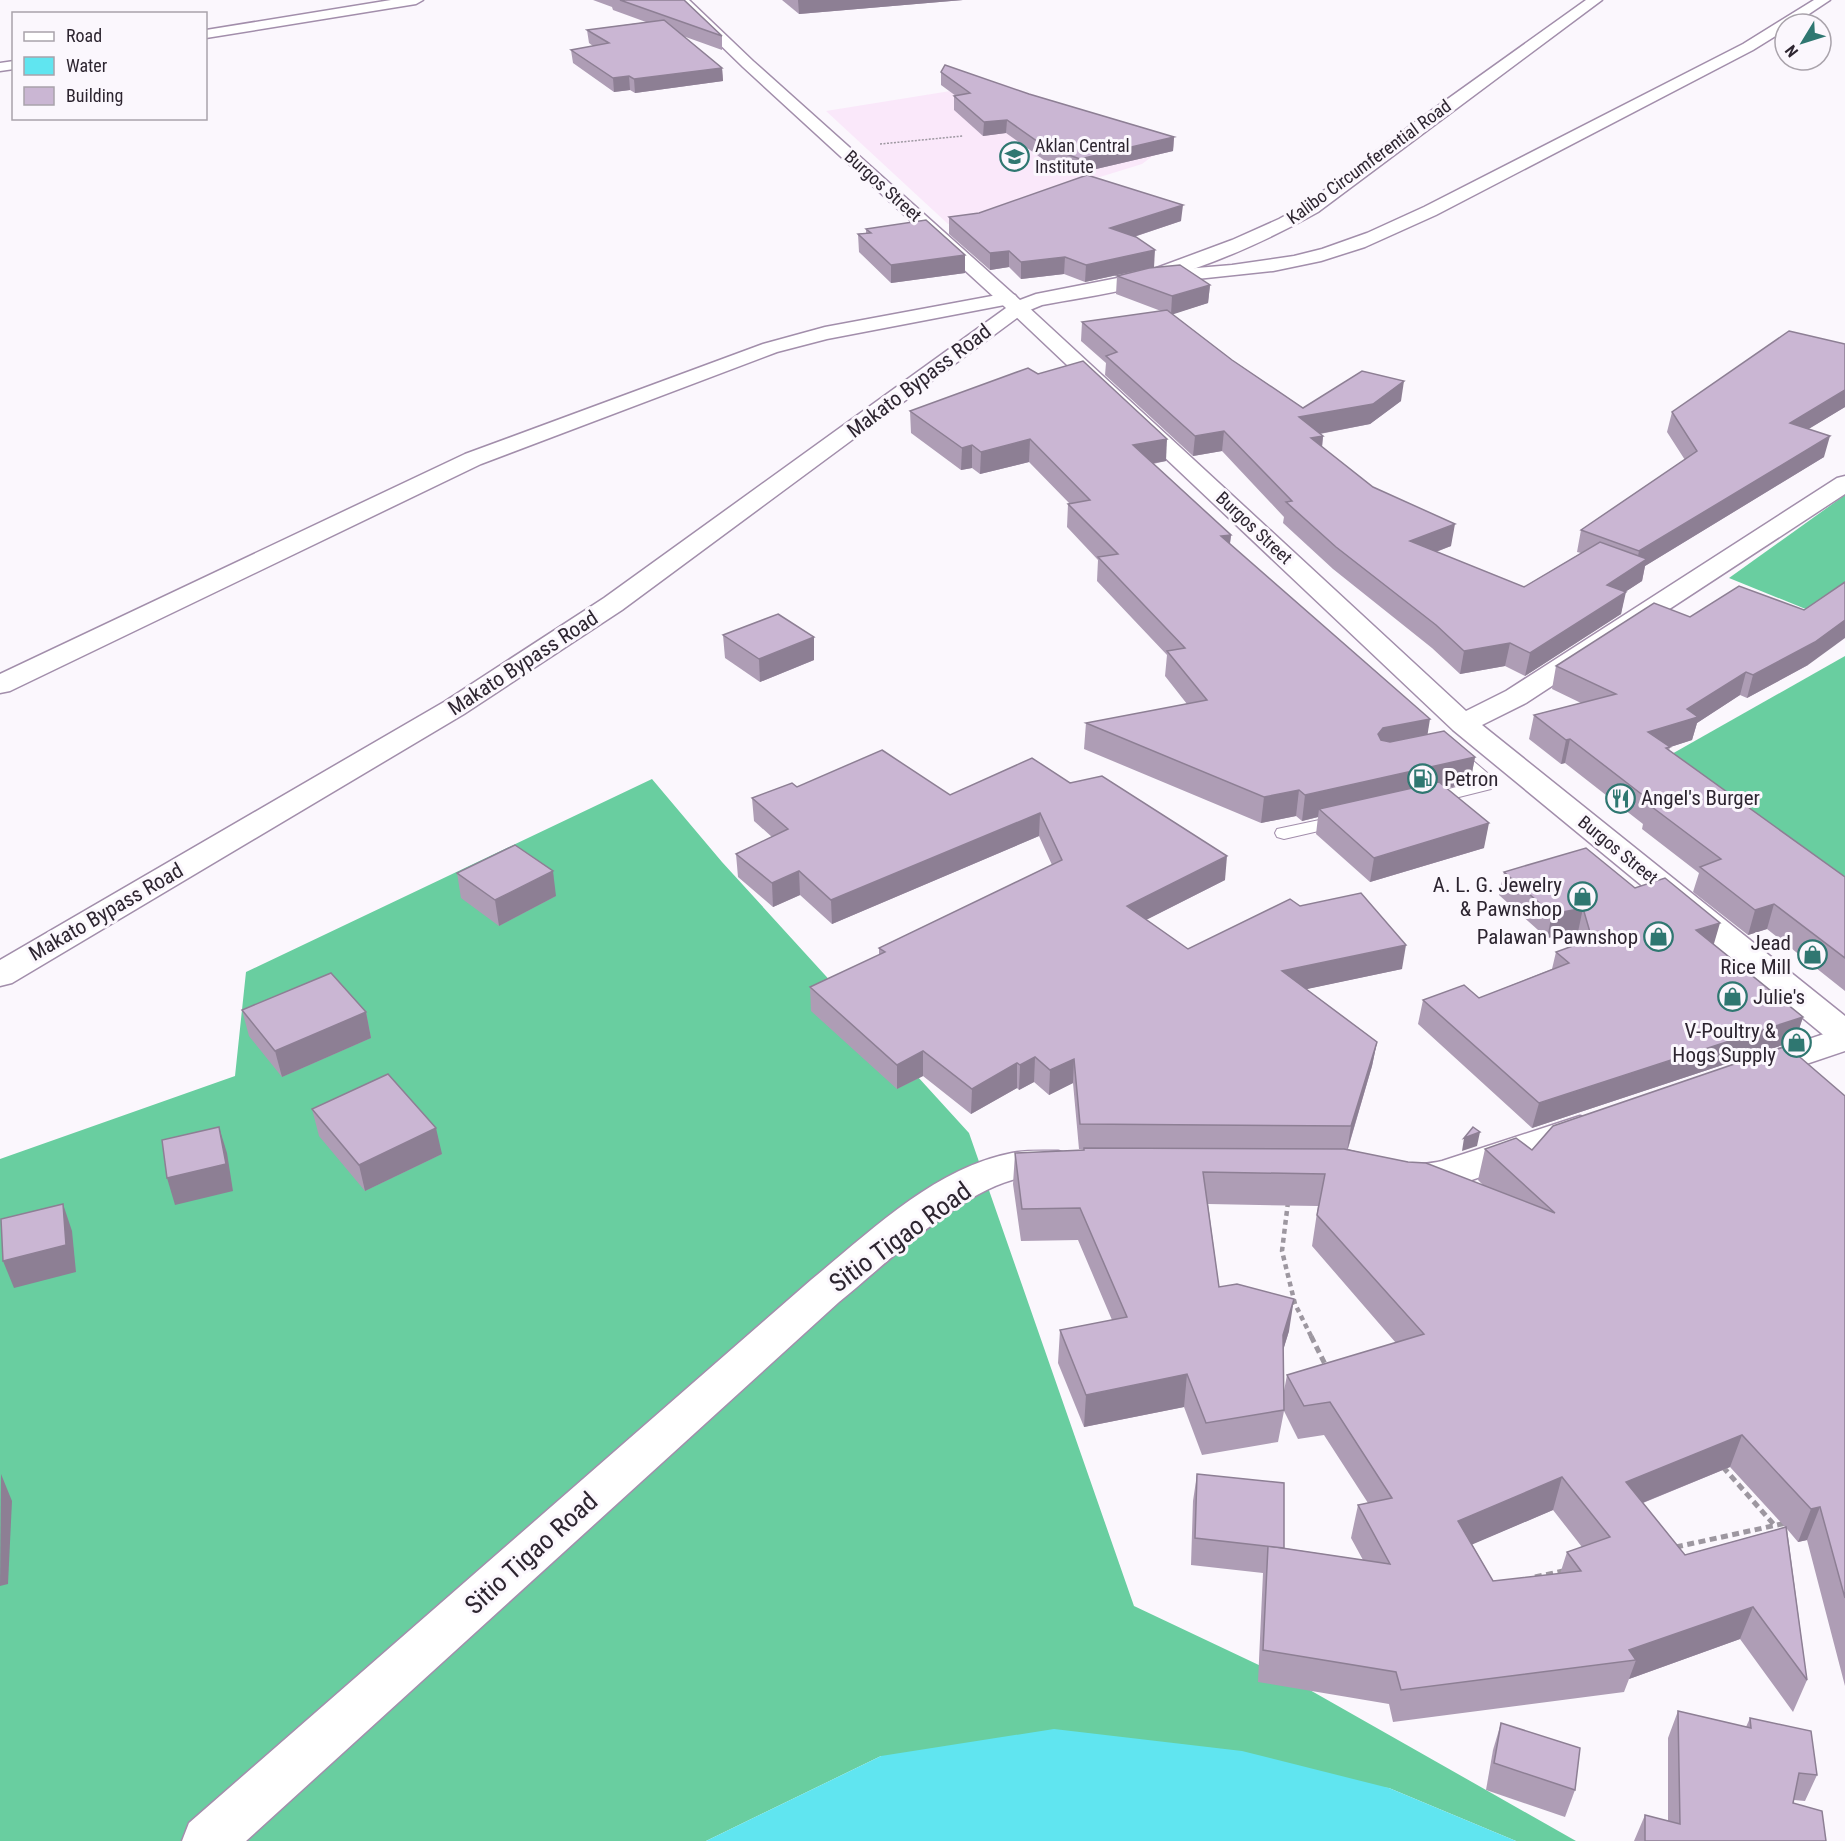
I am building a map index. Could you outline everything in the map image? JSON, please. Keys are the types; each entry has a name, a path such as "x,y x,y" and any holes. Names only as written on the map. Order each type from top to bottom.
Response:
{"main road":[{"path":"207,34 416,0"},
{"name":"Burgos Street","path":"681,0 1013,304 1463,724 1845,1036"},
{"name":"Kalibo Circumferential Road","path":"1013,304 1148,278 1264,234 1312,208 1420,126 1594,0"},
{"path":"1148,278 1223,272 1316,257 1389,230 1748,47 1823,0"},
{"path":"0,685 473,459 770,348 825,333 1013,304"},
{"name":"Makato Bypass Road","path":"0,975 454,708 603,611 1013,304"},
{"path":"1463,724 1516,697 1845,483"},
{"path":"1724,1080 1845,1036"},
{"path":"1371,1172 1402,1178 1429,1178 1614,1117"},
{"name":"Sitio Tigao Road","path":"208,1841 825,1291 907,1226 959,1189 999,1170 1025,1164 1094,1164"}],"lane":[{"path":"1412,804 1485,785 1485,780 1447,747 1439,747"},
{"path":"1463,761 1497,752"},
{"path":"1284,833 1365,814"}],"path":[{"path":"840,147 963,136"},
{"path":"1288,1198 1282,1251 1295,1304 1327,1369"},
{"path":"1715,1459 1776,1527"},
{"path":"1723,1467 1734,1463"},
{"path":"1671,1548 1776,1527 1796,1519"},
{"path":"1531,1578 1566,1570"}],"shaded area":[{"name":"Aklan Central Institute","path":"1000,83 1120,125 1174,140 1142,164 948,224 826,111"}],"green space":[{"path":"1845,495 1845,625 1729,578"},
{"path":"1845,656 1845,880 1670,755"},
{"path":"652,779 722,862 969,1133 1134,1606 1301,1685 1576,1841 1516,1841 1389,1788 881,1756 706,1841 0,1841 0,1159 235,1076 246,972"}],"water":[{"path":"1054,1729 1242,1751 1389,1788 1516,1841 706,1841 881,1756"}],"building":[{"path":"620,0 684,0 722,36"},
{"path":"664,20 722,68 634,79 629,76 613,78 571,50 609,43 587,30"},
{"path":"945,65 1029,94 1174,137 1080,159 1044,146 1007,120 984,122 954,96 970,93 941,72"},
{"path":"1087,175 1183,205 1110,228 1136,237 1155,250 1086,265 1065,257 1021,262 1009,251 990,253 949,217 979,213"},
{"path":"926,220 965,255 891,265 858,234 871,233 866,229"},
{"path":"1180,265 1210,285 1172,296 1117,276 1149,268"},
{"path":"1167,310 1232,360 1303,408 1362,371 1404,381 1373,404 1299,417 1323,436 1311,438 1373,487 1455,524 1410,541 1524,587 1600,542 1647,559 1607,585 1626,592 1530,653 1510,643 1464,651 1436,625 1336,547 1286,502 1292,501 1224,431 1195,436 1106,356 1117,352 1082,322"},
{"path":"1789,331 1845,344 1845,390 1790,423 1830,436 1639,551 1581,530 1697,451 1672,412"},
{"path":"1083,361 1167,439 1133,445 1231,535 1221,536 1430,719 1383,728 1378,734 1381,740 1390,742 1444,731 1475,757 1305,795 1299,790 1264,797 1086,723 1207,700 1167,651 1185,648 1098,557 1118,554 1068,504 1090,500 1030,439 981,452 972,445 962,448 910,411 1028,368 1038,374"},
{"path":"1845,582 1845,620 1815,642 1753,675 1746,672 1687,709 1698,717 1648,732 1670,747 1666,748 1845,877 1845,958 1774,904 1755,910 1700,867 1721,859 1648,804 1653,803 1570,739 1566,740 1534,715 1616,694 1556,666 1654,603 1690,617 1739,586 1804,610"},
{"path":"778,614 814,637 759,659 723,635"},
{"path":"882,750 950,795 1032,758 1070,783 1102,776 1227,856 1127,906 1188,949 1290,899 1300,906 1361,893 1406,945 1282,971 1377,1042 1351,1126 1080,1124 1074,1059 1050,1070 1035,1057 1020,1065 1017,1063 972,1089 923,1051 897,1065 810,987 885,952 879,948 1062,860 1040,813 831,900 799,871 772,883 736,854 788,829 752,798 792,783 797,787"},
{"path":"1439,782 1489,823 1374,858 1319,809"},
{"path":"515,845 553,871 495,900 457,873"},
{"path":"1586,848 1635,888 1665,878 1720,923 1696,930 1803,1017 1539,1103 1423,1000 1464,985 1479,998 1569,963 1556,952 1592,939 1583,908 1552,914 1504,872"},
{"path":"331,973 366,1012 275,1051 242,1010"},
{"path":"1787,1046 1845,1096 1845,1598 1820,1507 1811,1509 1742,1435 1626,1482 1685,1555 1786,1527 1807,1680 1753,1607 1629,1650 1636,1660 1401,1690 1396,1672 1263,1650 1268,1546 1390,1564 1358,1505 1392,1498 1330,1402 1304,1406 1287,1375 1424,1334 1317,1215 1325,1174 1203,1172 1219,1287 1237,1284 1294,1299 1283,1335 1284,1410 1206,1423 1187,1374 1086,1395 1060,1330 1127,1317 1080,1208 1022,1209 1015,1153 1084,1150 1084,1148 1344,1149 1408,1162 1426,1163 1555,1213 1485,1149 1516,1138 1532,1150 1553,1126","holes":["1562,1477 1610,1537 1567,1552 1581,1571 1493,1581 1458,1521"]},
{"path":"388,1074 436,1128 359,1165 312,1109"},
{"path":"219,1127 226,1164 167,1178 162,1140"},
{"path":"1473,1127 1480,1132 1464,1138"},
{"path":"63,1204 66,1245 3,1261 1,1219"},
{"path":"1197,1474 1284,1483 1284,1548 1195,1538"},
{"path":"1678,1711 1751,1728 1750,1718 1811,1731 1817,1775 1799,1773 1793,1803 1822,1811 1826,1841 1645,1841 1645,1815 1680,1824"},
{"path":"1501,1723 1580,1748 1575,1790 1494,1763"}],"place":[{"name":"Aklan Central Institute","path":"1014,156"},
{"name":"Petron","path":"1423,779"},
{"name":"Angel's Burger","path":"1620,798"},
{"name":"A. L. G. Jewelry & Pawnshop","path":"1583,897"},
{"name":"Palawan Pawnshop","path":"1659,937"},
{"name":"Jead Rice Mill","path":"1812,955"},
{"name":"Julie's","path":"1732,997"},
{"name":"V-Poultry & Hogs Supply","path":"1797,1043"}]}
